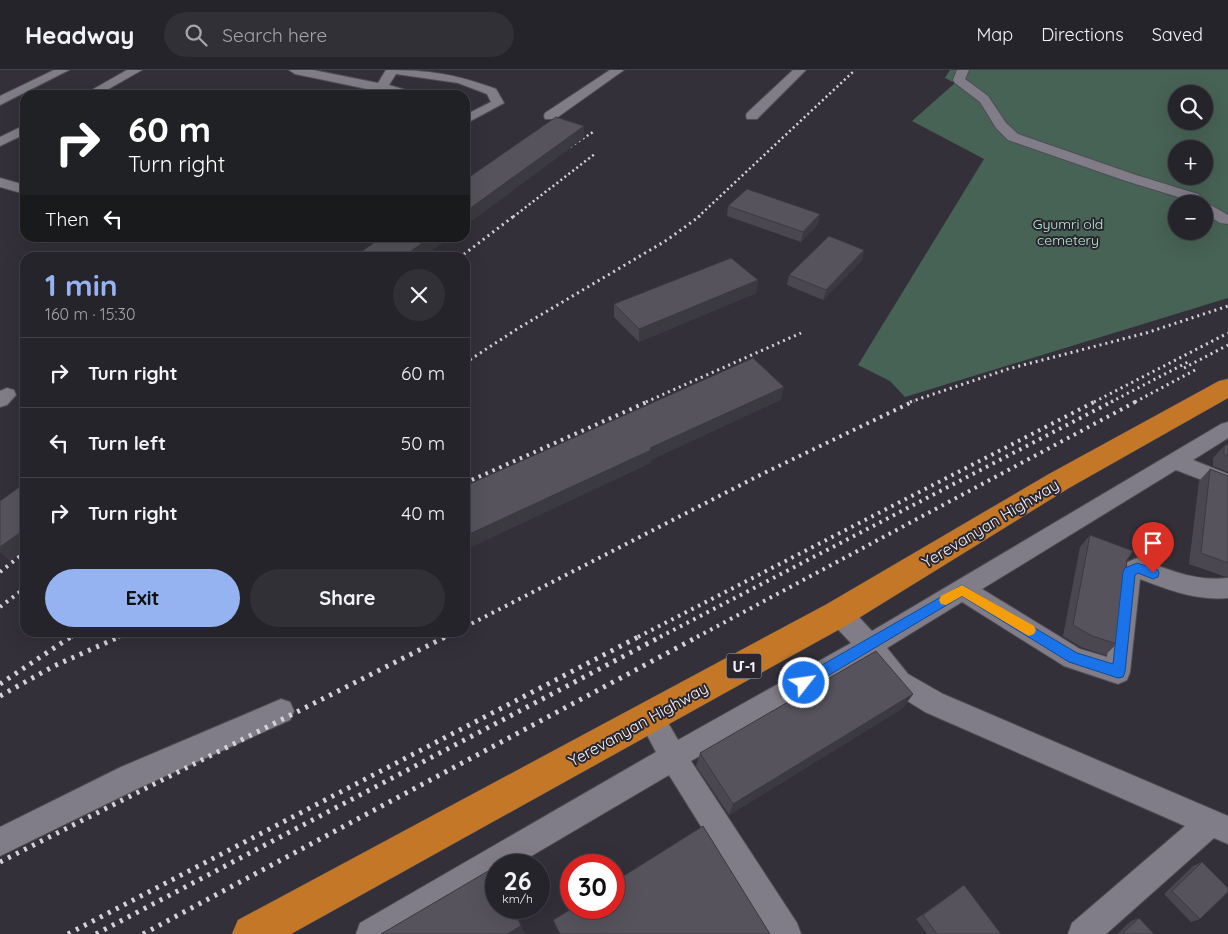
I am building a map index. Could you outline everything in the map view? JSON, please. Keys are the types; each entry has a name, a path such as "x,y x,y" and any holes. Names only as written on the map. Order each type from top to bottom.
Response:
{"highway":[{"name":"Yerevanyan Highway","path":"252,934 651,718 838,614 1059,481 1228,387"}],"street":[{"path":"22,90 63,70"},
{"path":"98,90 136,70"},
{"path":"295,70 392,90"},
{"path":"382,87 392,70"},
{"path":"374,71 392,70 460,80 492,92 498,103 490,109 470,118"},
{"path":"550,116 618,70"},
{"path":"752,116 800,70"},
{"path":"963,70 959,80 966,88 984,99 993,110 1001,125 1013,137 1186,195"},
{"path":"0,101 20,91"},
{"path":"0,142 20,132"},
{"path":"0,182 20,188"},
{"path":"1213,213 1225,220"},
{"path":"371,934 673,757 870,645 1228,429"},
{"path":"1176,462 1228,482"},
{"path":"962,590 1073,658 1118,672 1129,572 1137,568 1187,585 1216,590 1228,588"},
{"path":"838,614 870,645 899,682 934,703 1219,826 1083,934"},
{"path":"0,842 131,777 281,711"},
{"path":"651,718 673,757 786,934"}],"green space":[{"name":"Gyumri old cemetery","path":"950,70 1228,70 1228,298 905,397 890,381 858,365 984,159 912,121 955,83 945,78"}],"building":[{"path":"556,117 584,126 470,208 470,177"},
{"path":"747,189 820,214 803,232 728,206"},
{"path":"829,236 864,250 826,290 789,275"},
{"path":"375,242 424,242 410,252 361,252"},
{"path":"731,258 758,280 639,329 614,304"},
{"path":"753,358 784,387 470,534 470,484"},
{"path":"1228,444 1228,456 1224,454 1224,446"},
{"path":"1210,469 1228,476 1228,563 1201,553"},
{"path":"20,487 20,533 0,547 0,501"},
{"path":"1090,535 1133,551 1127,560 1117,644 1092,636 1073,625"},
{"path":"876,651 913,694 733,804 700,753"},
{"path":"703,826 770,934 560,934 553,920 560,916 560,919 625,919 625,875"},
{"path":"1202,862 1228,888 1228,892 1200,919 1172,891"},
{"path":"485,873 485,919 518,919 521,926 507,934 381,934"},
{"path":"964,885 1001,934 937,934 923,915"},
{"path":"1139,918 1154,934 1122,934"}],"railway":[{"path":"698,217 855,70"},
{"path":"570,147 593,132"},
{"path":"513,217 596,153"},
{"path":"467,252 514,216"},
{"path":"470,360 517,329 667,240 700,216"},
{"path":"910,402 1008,369 1146,333 1228,306"},
{"path":"646,402 801,333"},
{"path":"1094,402 1228,333"},
{"path":"1184,368 1228,345"},
{"path":"1111,402 1188,362"},
{"path":"1135,402 1197,369"},
{"path":"470,481 649,401"},
{"path":"470,624 762,474 914,401"},
{"path":"638,637 1096,401"},
{"path":"660,637 1113,401"},
{"path":"697,637 1137,401"},
{"path":"0,572 20,556"},
{"path":"0,607 20,592"},
{"path":"68,934 640,636"},
{"path":"96,934 662,636"},
{"path":"143,934 699,636"},
{"path":"0,684 70,637"},
{"path":"0,696 54,666 119,637"},
{"path":"0,862 445,637"}],"slow traffic":[{"path":"946,600 962,590 1029,630"}],"route":[{"path":"804,683 962,590 1073,658 1118,672 1129,572 1137,568 1153,573"}]}
